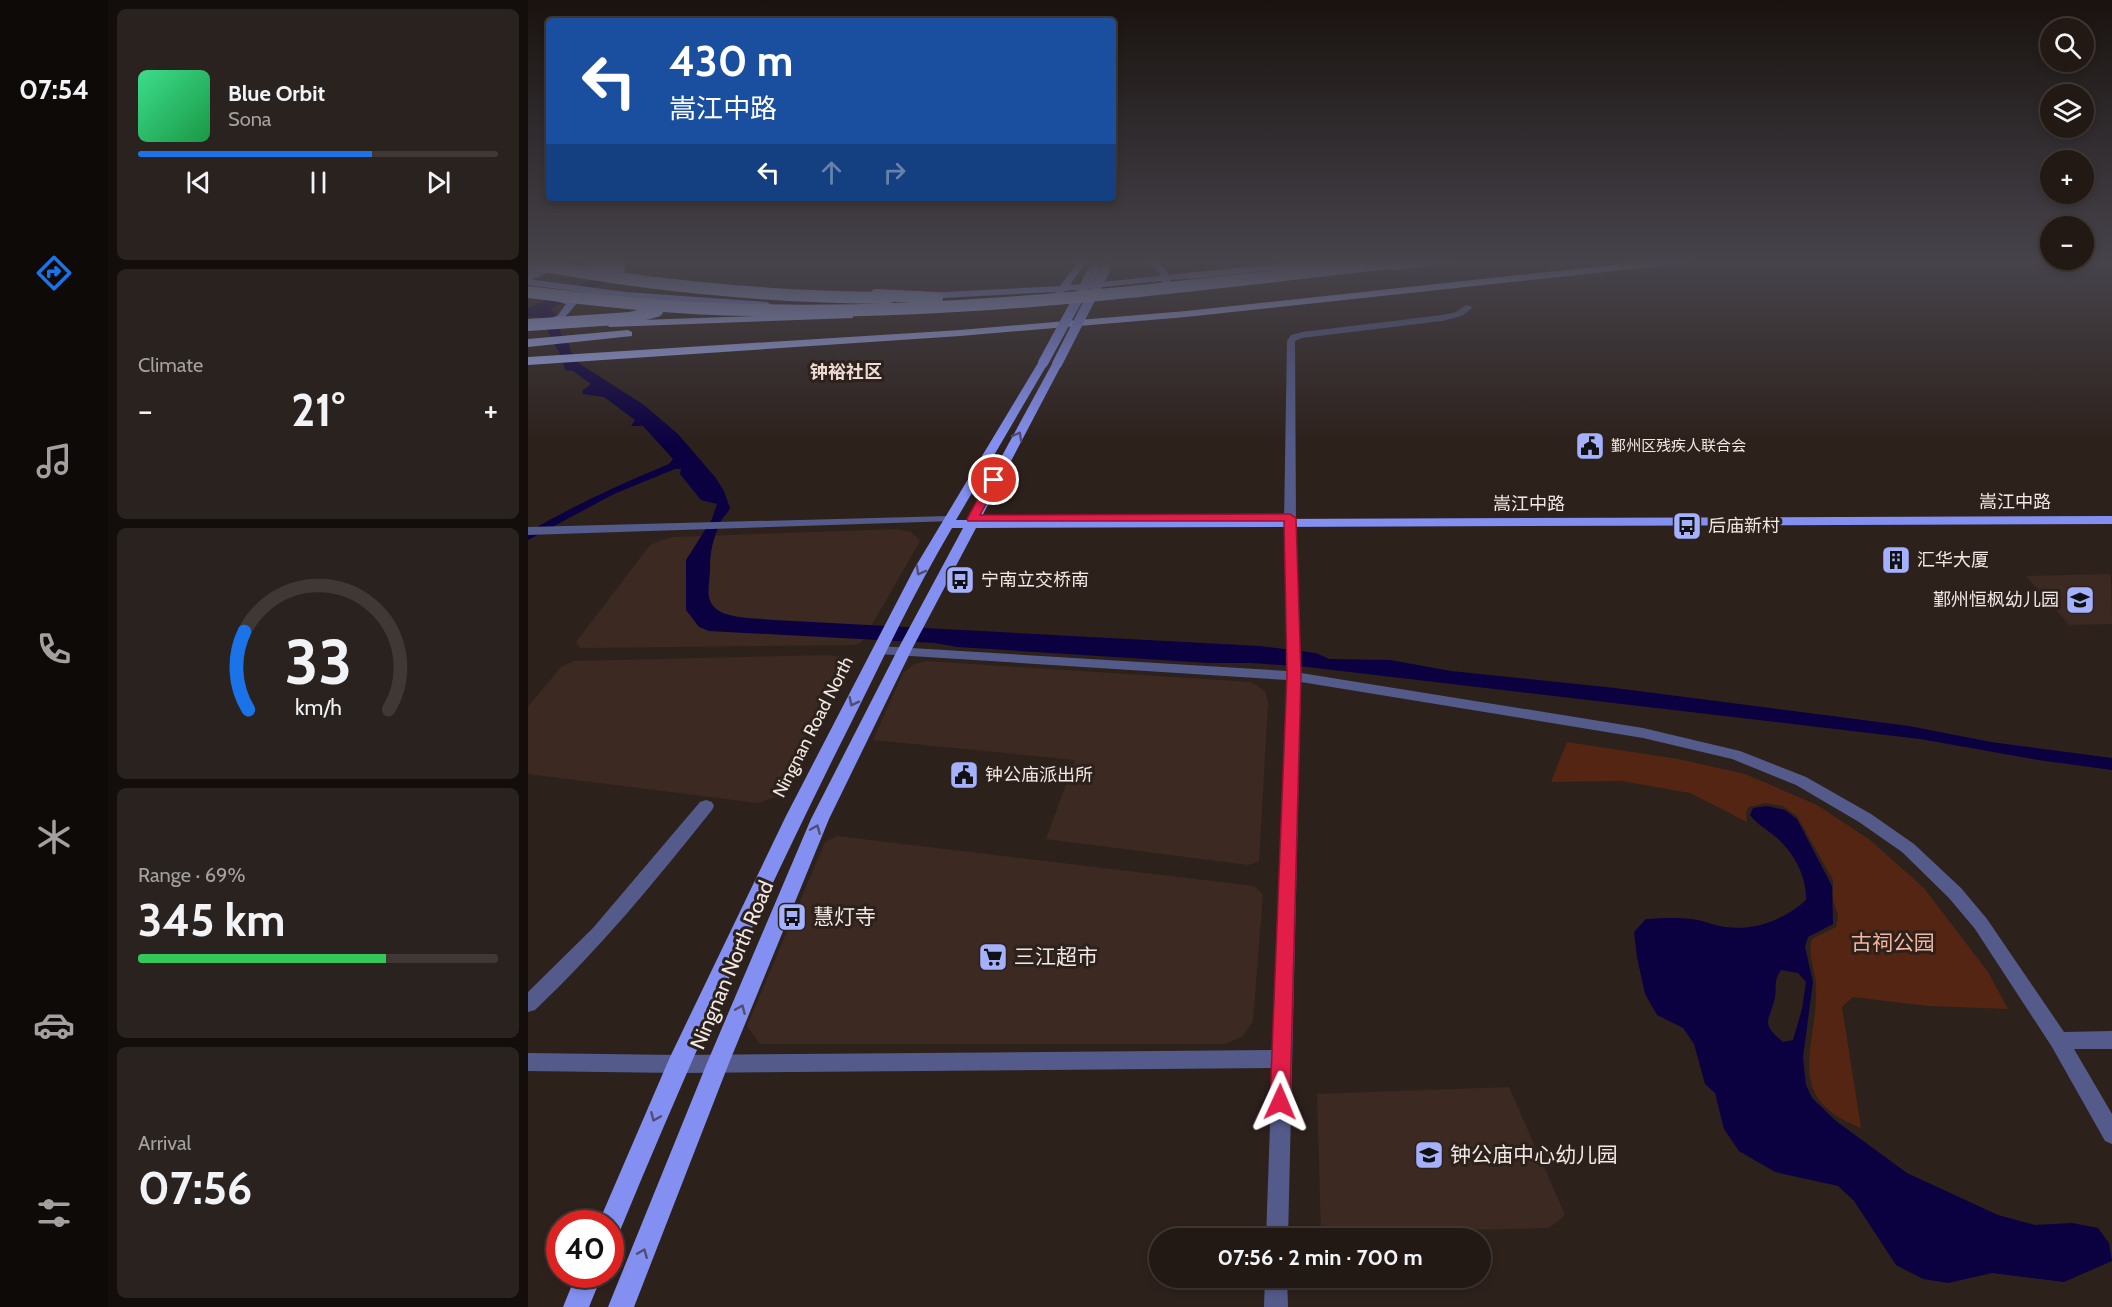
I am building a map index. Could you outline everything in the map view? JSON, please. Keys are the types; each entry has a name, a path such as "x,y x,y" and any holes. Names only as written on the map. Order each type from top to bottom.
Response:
{"highway":[{"path":"528,328 599,321"},
{"path":"528,328 712,321"},
{"path":"528,343 796,321"},
{"path":"528,356 618,355 1048,321"},
{"path":"528,361 960,333 1103,321"}],"main road":[{"path":"528,328 549,321"},
{"name":"Ningnan Road North","path":"616,1210 678,1064 795,816 895,618 948,522 1066,321"},
{"path":"971,522 1079,321"},
{"name":"嵩江中路","path":"948,522 2112,514"},
{"name":"嵩江中路","path":"1290,520 2112,520"},
{"name":"Ningnan North Road","path":"621,1307 718,1063 820,819 971,522"},
{"path":"576,1307 584,1288"}],"street":[{"path":"1277,1228 1293,720 1290,520 1291,341 1294,337 1419,321"},
{"path":"528,533 735,531 948,522"},
{"path":"528,533 948,522"},
{"path":"880,648 1293,675 1643,733 1735,755 1801,781 1865,818 1908,848 1936,873 1982,924 2059,1041 2112,1134"},
{"path":"528,1004 591,942 638,890 706,806"},
{"path":"2059,1041 2112,1040"},
{"path":"528,1062 678,1064 1281,1059"},
{"path":"1276,1288 1276,1307"}],"shaded area":[{"path":"562,321 561,335 567,336 570,350 580,364 644,405 678,434 724,491 730,508 721,521 712,546 709,594 712,605 729,615 774,620 1259,646 1316,653 1329,659 1390,660 1451,671 1615,688 1909,726 1991,742 2112,758 2112,770 2038,760 1920,739 1307,667 1209,663 958,647 935,643 709,631 699,627 686,610 686,560 712,519 717,504 701,500 680,474 681,469 675,469 614,494 528,540 528,532 545,522 669,464 673,459 643,426 631,426 635,420 604,397 583,394 582,391 591,384 573,371 565,370 562,358 547,330 543,329 544,322"},
{"path":"898,529 911,532 920,541 862,642 855,645 580,648 576,642 650,545 662,540 674,537"},
{"name":"鄞州恒枫幼儿园","path":"2111,574 2112,624 2069,625 2026,576"},
{"path":"828,655 841,657 850,666 793,780 781,795 758,803 528,774 528,707 561,667 574,661"},
{"path":"926,661 1251,682 1265,691 1268,702 1259,862 1248,865 1046,839 1075,760 873,740 903,673 914,664"},
{"path":"1767,806 1785,810 1797,819 1832,886 1833,924 1808,937 1805,947 1813,982 1803,1057 1806,1085 1812,1098 1836,1121 1907,1173 1998,1215 2035,1225 2072,1223 2098,1228 2109,1243 2112,1261 2064,1282 1992,1273 1948,1283 1923,1279 1896,1265 1854,1201 1838,1186 1775,1172 1739,1151 1724,1129 1715,1093 1705,1084 1694,1044 1683,1028 1657,1015 1645,994 1634,932 1646,919 1691,919 1736,928 1758,925 1779,918 1806,900 1804,881 1797,863 1786,847 1750,815 1753,808","holes":["1781,970 1798,973 1806,982 1802,1009 1793,1040 1783,1042 1771,1030 1768,1021 1775,997 1776,981"]},
{"path":"837,836 1254,886 1263,894 1253,1021 1243,1036 1225,1044 760,1044 747,1026 825,842"},
{"name":"钟公庙中心幼儿园","path":"1509,1087 1565,1215 1549,1228 1321,1228 1317,1094"}],"green space":[{"name":"古祠公园","path":"1567,742 1678,759 1745,774 1817,805 1870,840 1924,888 1988,972 2008,1009 1928,1006 1853,997 1842,1007 1861,1128 1836,1115 1820,1101 1812,1085 1809,1068 1816,984 1810,951 1812,939 1836,927 1838,915 1833,900 1833,880 1797,816 1783,806 1765,803 1749,807 1746,812 1747,822 1690,793 1622,781 1551,782"}],"place":[{"name":"鄞州区残疾人联合会","path":"1590,446"},
{"name":"后庙新村","path":"1687,526"},
{"name":"汇华大厦","path":"1896,560"},
{"name":"宁南立交桥南","path":"960,580"},
{"name":"鄞州恒枫幼儿园","path":"2080,600"},
{"name":"钟公庙派出所","path":"964,775"},
{"name":"慧灯寺","path":"792,917"},
{"name":"三江超市","path":"993,957"},
{"name":"钟公庙中心幼儿园","path":"1429,1155"}],"district":[{"name":"钟裕社区","path":"846,372"}],"route":[{"path":"994,480 973,519 1290,518 1294,674 1292,676 1293,720 1280,1102"}]}
